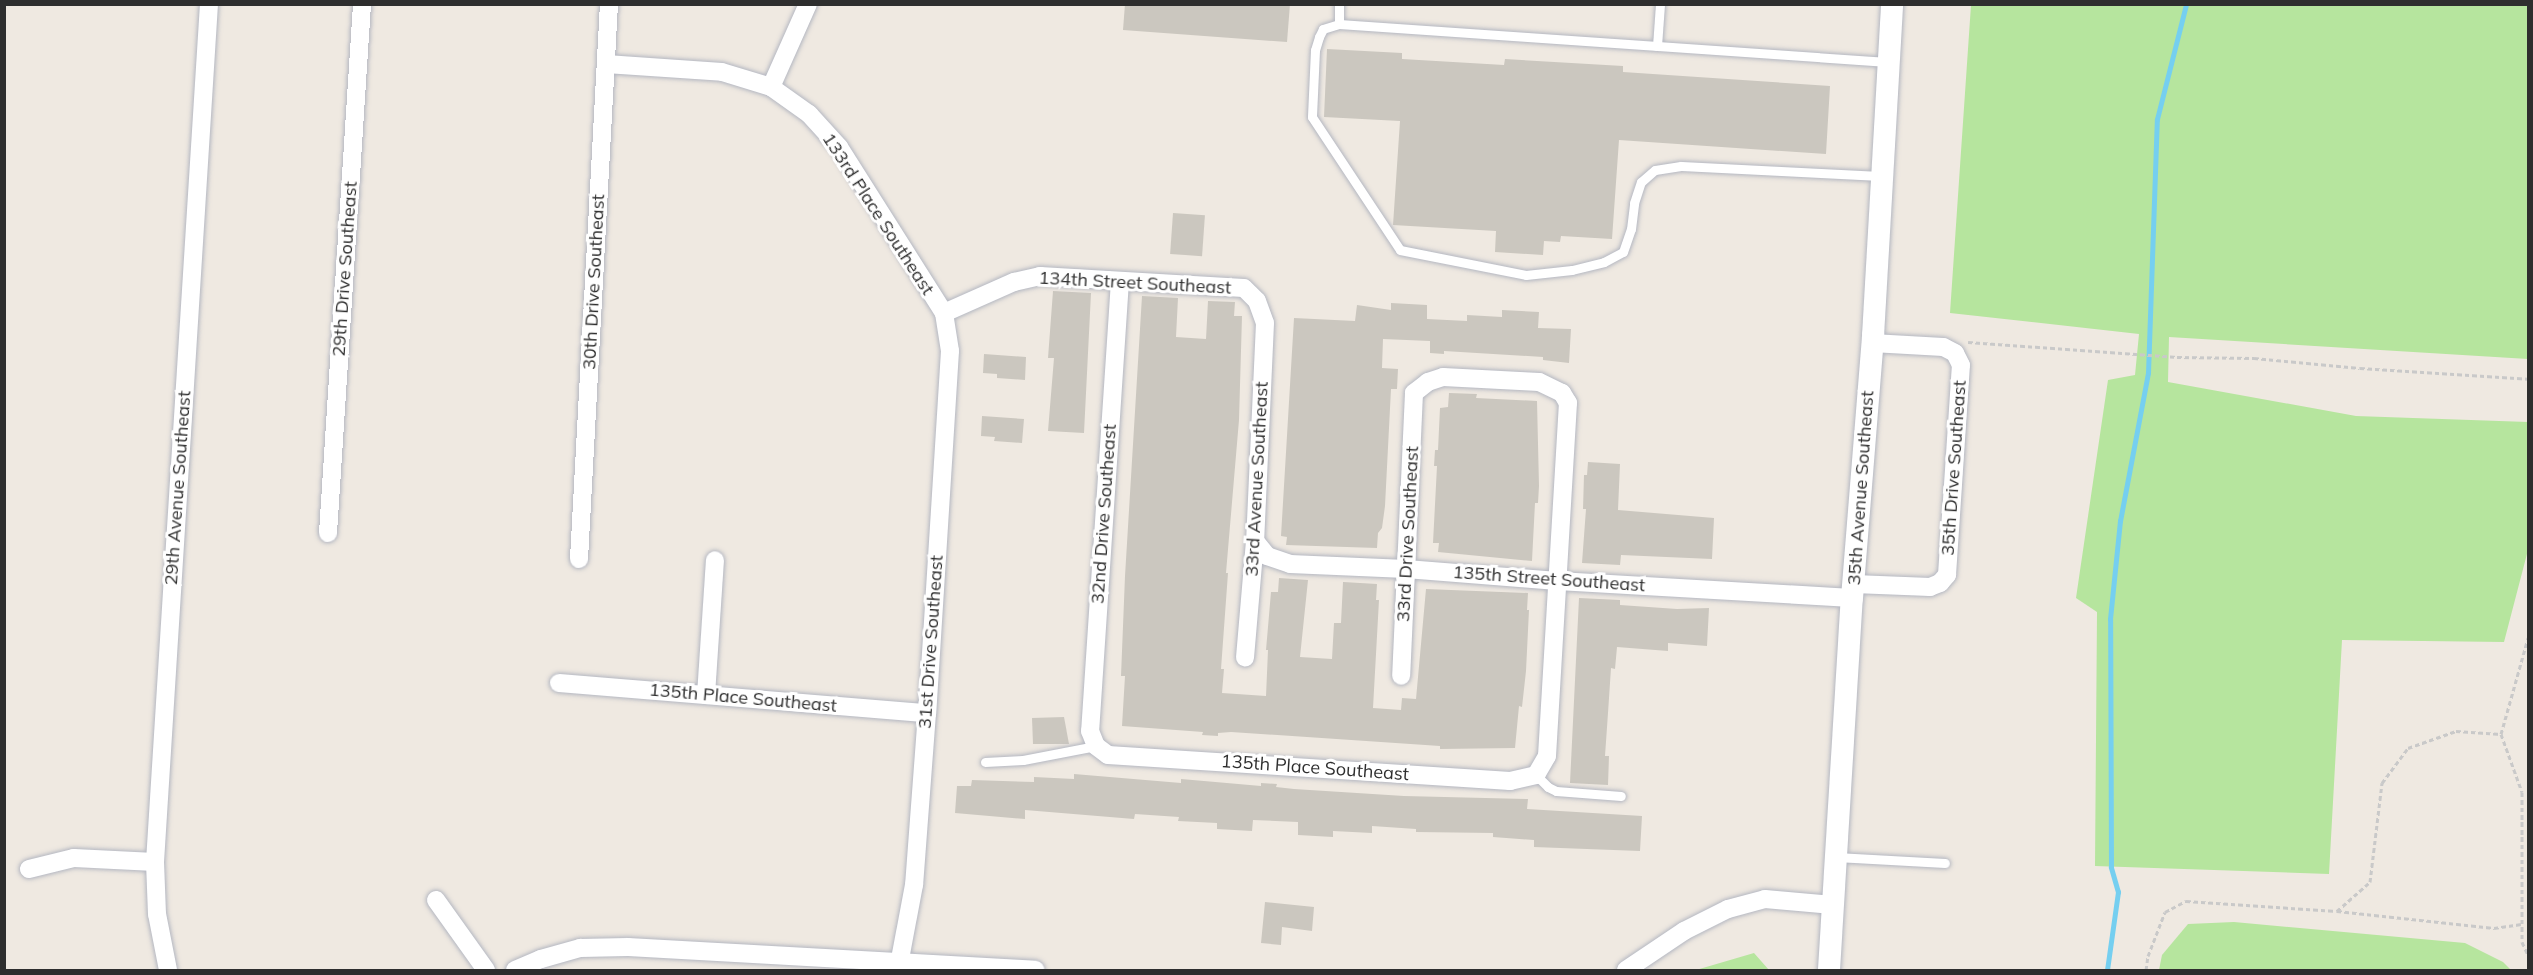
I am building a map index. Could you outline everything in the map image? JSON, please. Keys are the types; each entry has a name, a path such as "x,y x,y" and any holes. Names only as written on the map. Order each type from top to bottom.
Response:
{"street":[{"name":"29th Avenue Southeast","path":"168,970 157,914 155,862 209,4"},
{"name":"29th Drive Southeast","path":"328,533 362,4"},
{"name":"30th Drive Southeast","path":"579,559 609,4"},
{"path":"771,87 808,4"},
{"name":"35th Avenue Southeast","path":"1829,970 1853,591 1872,343 1892,4"},
{"name":"133rd Place Southeast","path":"606,64 722,72 771,87 809,114 839,147 944,313"},
{"name":"134th Street Southeast","path":"944,313 1014,282 1040,276 1244,288 1257,301"},
{"name":"32nd Drive Southeast","path":"1096,746 1090,730 1120,281"},
{"name":"33rd Avenue Southeast","path":"1245,658 1255,541 1265,323 1257,301"},
{"name":"31st Drive Southeast","path":"898,967 914,885 927,713 950,351 944,313"},
{"name":"35th Drive Southeast","path":"1872,343 1943,347 1955,353 1960,365 1947,575 1940,583 1930,587"},
{"name":"33rd Drive Southeast","path":"1401,676 1414,393 1428,382 1443,376 1539,382 1562,393 1568,403 1558,581"},
{"name":"135th Street Southeast","path":"1255,541 1267,556 1290,564 1406,569 1558,581 1853,591 1930,587"},
{"path":"706,695 715,560"},
{"path":"1536,775 1547,756 1558,581"},
{"name":"135th Place Southeast","path":"559,683 927,713"},
{"name":"135th Place Southeast","path":"1096,746 1108,754 1167,759 1510,781 1536,775"},
{"path":"29,869 74,858 155,862"},
{"path":"1626,970 1684,931 1728,909 1765,899 1833,904"},
{"path":"436,900 486,970"},
{"path":"515,970 531,962 580,948 628,947 898,967 1035,970"}],"lane":[{"path":"1339,4 1339,24"},
{"path":"1657,46 1660,4"},
{"path":"1882,176 1680,166 1655,170 1641,182 1634,203 1631,229 1623,252 1604,262 1572,270 1526,275 1400,250 1312,117 1315,50 1323,28 1339,24 1888,62"},
{"path":"985,762 1023,760 1096,746"},
{"path":"1536,775 1548,788 1556,791 1621,796"},
{"path":"1836,857 1945,863"}],"path":[{"path":"1968,342 2177,357 2254,358 2529,380"},
{"path":"2529,638 2501,734 2522,792 2522,942 2529,955"},
{"path":"2337,910 2370,882 2382,783 2408,748 2456,730 2501,734"},
{"path":"2146,970 2148,956 2165,912 2186,900 2337,910 2494,928 2522,924"}],"green space":[{"path":"1971,5 2528,5 2528,359 2169,337 2168,382 2356,416 2528,422 2528,550 2504,642 2342,640 2329,874 2095,866 2097,612 2076,598 2108,380 2135,375 2139,334 1950,313"},
{"path":"2234,922 2465,943 2503,962 2511,970 2159,970 2162,955 2188,924"},
{"path":"1754,953 1769,970 1696,970"}],"building":[{"path":"1125,4 1290,4 1287,42 1123,30"},
{"path":"1327,49 1402,53 1402,59 1504,65 1505,59 1623,66 1623,72 1830,86 1826,154 1619,140 1612,239 1561,236 1560,242 1544,241 1543,255 1495,252 1496,231 1393,225 1400,121 1324,117"},
{"path":"1173,213 1205,215 1202,256 1170,254"},
{"path":"1053,291 1091,293 1084,433 1048,431 1054,358 1048,358"},
{"path":"1142,296 1178,298 1176,337 1206,339 1208,301 1235,302 1234,316 1242,316 1239,420 1226,573 1228,573 1221,669 1224,669 1222,693 1266,696 1268,650 1266,650 1271,592 1278,592 1279,578 1308,580 1300,657 1332,659 1334,623 1341,623 1343,582 1377,584 1376,600 1379,600 1373,708 1401,710 1402,698 1416,699 1426,589 1528,593 1526,671 1522,707 1519,706 1515,748 1440,749 1440,746 1231,732 1218,733 1218,736 1202,735 1203,732 1122,726 1125,676 1121,676 1125,576"},
{"path":"1391,303 1427,305 1427,319 1467,321 1467,315 1502,317 1502,310 1539,312 1538,328 1571,329 1569,363 1543,360 1543,357 1444,351 1444,354 1430,353 1430,341 1383,339 1382,368 1398,369 1397,389 1391,389 1385,506 1382,528 1378,533 1377,548 1286,545 1287,537 1281,536 1294,318 1355,321 1357,305 1391,310"},
{"path":"984,354 1026,357 1025,380 997,378 997,374 983,373"},
{"path":"1449,393 1477,394 1476,398 1537,401 1539,486 1538,503 1535,503 1532,561 1438,552 1439,543 1433,543 1437,466 1434,466 1435,450 1438,450 1440,408 1448,407"},
{"path":"982,416 1024,419 1022,443 994,441 995,437 981,436"},
{"path":"1588,462 1620,464 1618,510 1714,518 1712,559 1621,555 1620,565 1582,563 1586,509 1583,509 1584,475 1587,475"},
{"path":"1579,598 1620,600 1620,605 1677,609 1709,608 1707,646 1668,643 1668,651 1617,647 1615,669 1611,668 1605,756 1609,756 1608,785 1570,783"},
{"path":"1064,717 1069,744 1033,744 1032,718"},
{"path":"1074,774 1181,783 1181,779 1261,786 1261,783 1277,784 1276,787 1294,789 1404,796 1528,799 1527,809 1642,816 1640,851 1534,847 1534,840 1493,837 1493,833 1416,832 1416,829 1372,826 1372,833 1333,831 1333,837 1298,835 1298,822 1253,820 1252,831 1217,829 1217,823 1178,821 1179,817 1135,814 1134,819 1025,810 1025,819 955,813 957,786 971,786 972,780 1034,782 1034,777 1074,779"},
{"path":"1265,902 1314,907 1312,931 1282,927 1281,945 1261,943"}],"waterway":[{"path":"2107,970 2118,892 2111,867 2110,619 2120,521 2148,373 2157,119 2186,4"}]}
